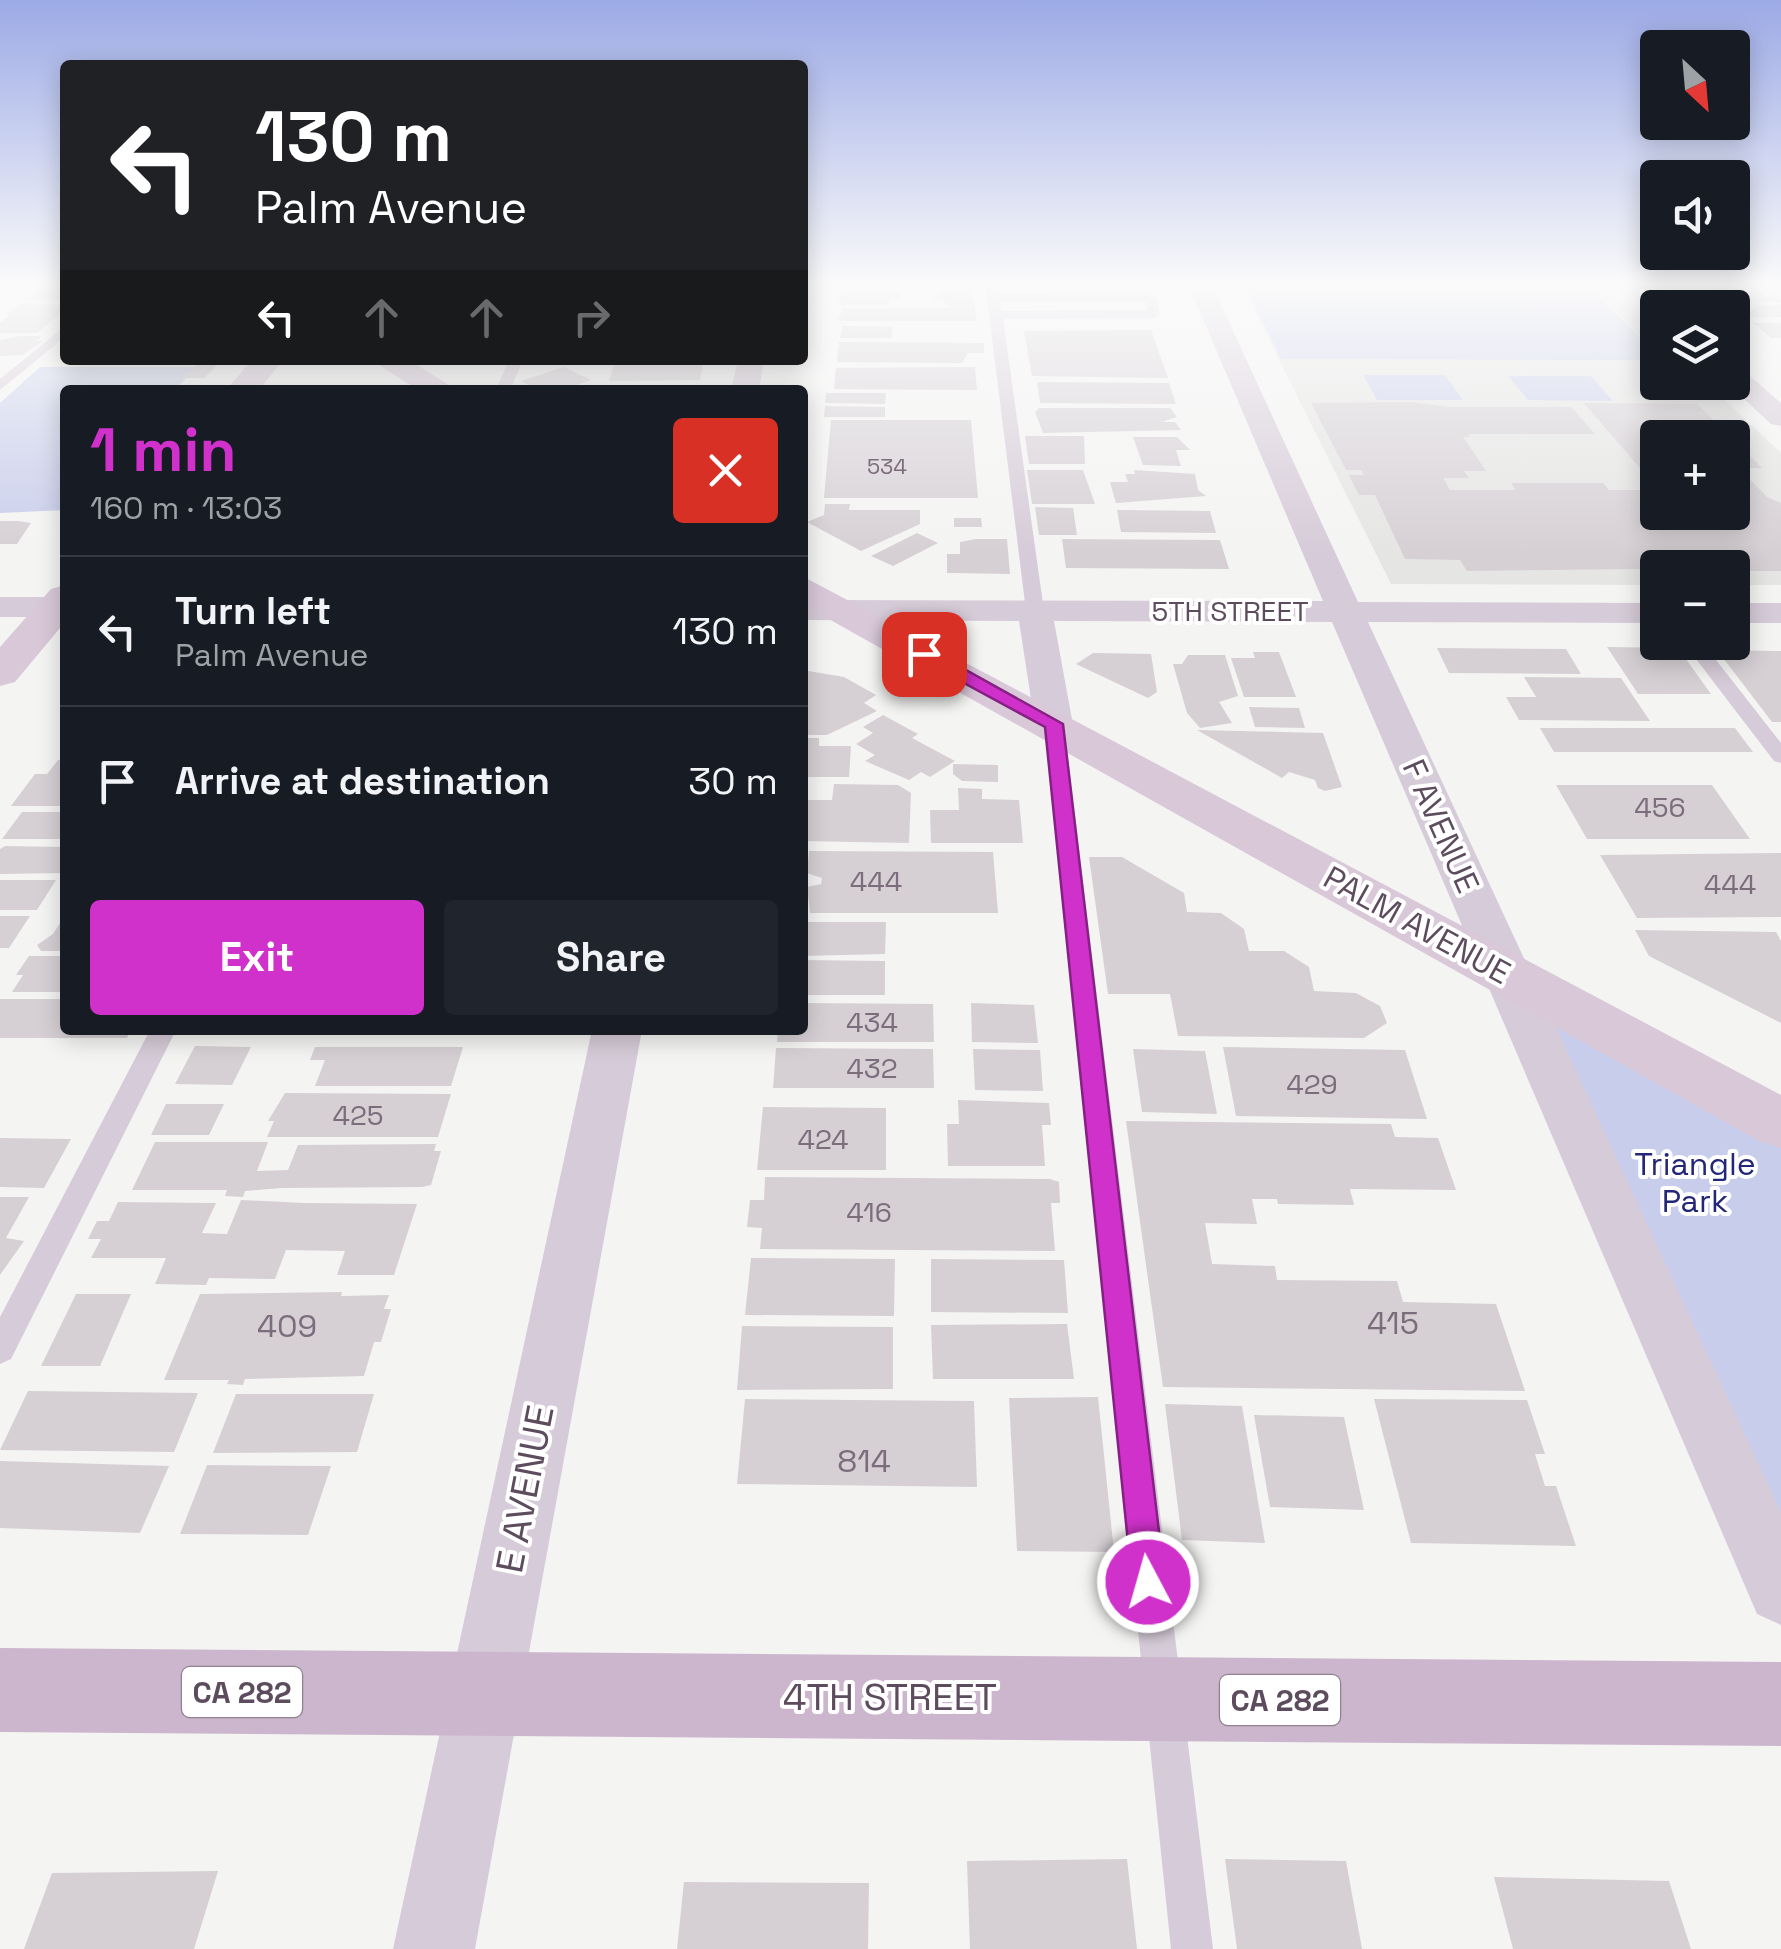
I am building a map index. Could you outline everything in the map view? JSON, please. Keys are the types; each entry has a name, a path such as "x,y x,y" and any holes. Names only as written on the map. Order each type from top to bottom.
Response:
{"main road":[{"name":"4TH STREET","path":"0,1690 1781,1704"}],"street":[{"path":"408,372 432,385"},
{"name":"F AVENUE","path":"1239,372 1781,1590"},
{"path":"1750,390 1781,418"},
{"name":"5TH STREET","path":"816,602 1035,610 1640,613"},
{"name":"PALM AVENUE","path":"816,602 1054,724 1781,1124"},
{"path":"0,607 60,604"},
{"path":"0,673 60,606"},
{"path":"1035,610 1054,724"},
{"path":"1750,613 1781,613"},
{"name":"E AVENUE","path":"434,1949 616,1035"}],"lane":[{"path":"1004,372 1035,610"},
{"path":"1706,660 1781,757"},
{"path":"1054,724 1192,1949"},
{"path":"0,1348 160,1035"}],"shaded area":[{"path":"1285,372 1640,372 1640,400 1724,400 1746,420 1640,420 1640,530 1750,530 1750,424 1781,453 1781,585 1750,585 1750,550 1640,550 1640,585 1391,584"}],"green space":[{"path":"34,372 191,372 180,385 60,385 60,510 0,513 0,403"},
{"path":"1363,375 1445,375 1463,400 1377,400"},
{"path":"1508,376 1591,376 1613,401 1528,400"},
{"name":"Triangle Park","path":"1510,982 1781,1130 1781,1576"}],"building":[{"path":"189,372 210,372 204,378 183,378"},
{"path":"549,372 574,372 591,380 576,385 529,385 521,381"},
{"path":"612,372 702,372 700,380 609,381"},
{"path":"836,372 975,372 977,390 834,389"},
{"path":"1031,372 1166,372 1168,378 1032,376"},
{"path":"1037,382 1169,383 1176,404 1040,403"},
{"path":"826,393 886,393 885,404 825,403"},
{"path":"1311,403 1571,407 1595,434 1463,437 1486,471 1464,471 1469,478 1443,478 1450,490 1516,490 1511,483 1603,483 1609,490 1640,490 1640,530 1750,530 1750,479 1767,497 1781,503 1781,571 1750,571 1750,550 1640,550 1640,569 1467,571 1460,560 1405,559 1375,495 1359,495 1349,475 1364,475 1361,470 1346,470"},
{"path":"1584,403 1697,404 1713,420 1640,420 1639,467"},
{"path":"825,406 885,407 885,417 824,417"},
{"path":"1039,408 1170,408 1177,417 1162,422 1175,422 1181,430 1043,433 1035,412"},
{"path":"831,420 971,420 978,498 824,498"},
{"path":"1025,436 1084,436 1085,464 1029,464"},
{"path":"1133,437 1177,437 1190,450 1176,450 1181,466 1143,465"},
{"path":"1750,456 1762,468 1750,468"},
{"path":"1027,470 1083,470 1095,504 1032,504"},
{"path":"1134,470 1195,474 1198,490 1206,496 1116,503 1110,482 1128,482 1125,474 1135,474"},
{"path":"825,504 850,504 849,510 920,510 920,524 861,551 808,523 824,515"},
{"path":"1035,507 1073,508 1077,535 1039,535"},
{"path":"1117,510 1210,511 1216,533 1121,532"},
{"path":"954,518 981,518 982,527 954,527"},
{"path":"0,521 31,523 17,544 0,544"},
{"path":"917,533 938,543 893,566 871,556"},
{"path":"1007,539 1010,574 947,573 947,554 960,554 960,542"},
{"path":"1062,539 1220,540 1229,569 1066,568"},
{"path":"1607,647 1640,647 1640,660 1687,660 1711,694 1638,694"},
{"path":"1437,648 1566,649 1581,674 1449,673"},
{"path":"1750,651 1781,651 1781,722 1772,722 1725,660 1750,660"},
{"path":"1253,652 1279,652 1296,697 1244,697 1231,658 1255,658"},
{"path":"1093,653 1151,654 1157,692 1148,698 1076,664"},
{"path":"1188,655 1225,655 1238,696 1219,702 1232,723 1200,728 1187,713 1173,664 1182,664"},
{"path":"808,671 844,677 876,695 864,703 877,711 827,735 808,735"},
{"path":"1524,677 1621,678 1650,721 1519,720 1506,697 1536,697"},
{"path":"1249,707 1299,708 1305,728 1255,727"},
{"path":"883,715 918,734 912,738 955,761 930,777 921,772 909,780 865,761 875,755 856,744 873,733 863,727"},
{"path":"1540,728 1735,728 1753,752 1554,752"},
{"path":"1197,730 1323,733 1342,787 1325,791 1318,788 1315,780 1289,772 1282,778"},
{"path":"808,738 819,738 819,746 851,746 849,777 808,777"},
{"path":"60,760 60,806 11,806 35,774 47,774"},
{"path":"953,764 998,765 998,782 962,781 953,774"},
{"path":"834,784 898,785 911,793 909,843 808,841 808,800 832,800"},
{"path":"1556,785 1712,785 1750,839 1587,839"},
{"path":"958,788 982,789 982,799 1019,800 1023,843 931,843 930,810 959,810"},
{"path":"22,812 60,812 60,839 2,839"},
{"path":"60,847 60,873 0,874 0,849"},
{"path":"809,851 993,852 998,913 810,913 808,887 821,884 822,878 808,873"},
{"path":"1781,853 1781,917 1637,918 1600,855"},
{"path":"1089,857 1122,857 1184,893 1187,912 1221,913 1244,929 1249,951 1284,951 1309,967 1314,991 1356,993 1380,1006 1387,1023 1364,1038 1178,1036 1170,994 1108,994"},
{"path":"0,880 56,880 37,910 0,910"},
{"path":"0,916 30,916 9,948 0,948"},
{"path":"808,922 886,922 885,954 808,956"},
{"path":"60,923 60,951 41,951 37,945 53,934"},
{"path":"1635,930 1776,932 1781,941 1781,1023 1649,956"},
{"path":"29,956 60,956 60,992 12,992 23,975 16,975"},
{"path":"808,960 885,961 885,995 808,995"},
{"path":"0,999 60,999 60,1035 128,1035 127,1038 0,1038"},
{"path":"808,1003 933,1004 934,1042 777,1042 778,1035 808,1035"},
{"path":"971,1003 1034,1005 1038,1043 972,1042"},
{"path":"195,1046 251,1047 232,1085 175,1084"},
{"path":"315,1047 463,1047 451,1086 315,1086 325,1060 310,1060"},
{"path":"1223,1047 1405,1050 1427,1119 1236,1116"},
{"path":"776,1048 933,1049 934,1088 773,1088"},
{"path":"973,1049 1040,1050 1043,1091 975,1090"},
{"path":"1133,1049 1205,1051 1217,1114 1142,1112"},
{"path":"285,1093 451,1094 438,1137 267,1137 274,1121 268,1121"},
{"path":"958,1100 1049,1103 1051,1125 1042,1125 1045,1166 948,1166 947,1124 959,1124"},
{"path":"166,1104 224,1104 209,1135 151,1135"},
{"path":"763,1107 886,1108 886,1170 757,1170"},
{"path":"1126,1121 1391,1124 1395,1137 1438,1138 1456,1190 1350,1189 1354,1205 1278,1204 1277,1199 1252,1199 1257,1224 1205,1223 1212,1264 1275,1266 1277,1280 1397,1281 1403,1302 1496,1304 1525,1391 1163,1387"},
{"path":"0,1138 71,1139 44,1188 0,1187"},
{"path":"155,1142 268,1142 257,1171 288,1170 298,1145 436,1144 434,1151 441,1151 431,1185 422,1187 282,1188 245,1191 243,1197 225,1196 227,1190 132,1190"},
{"path":"765,1177 1050,1179 1059,1182 1060,1203 1051,1203 1055,1251 760,1249 762,1228 747,1227 750,1200 764,1200"},
{"path":"0,1197 29,1197 6,1238 24,1241 0,1275"},
{"path":"241,1200 417,1204 394,1275 337,1275 345,1251 286,1250 275,1279 209,1278 206,1285 155,1284 166,1258 91,1258 101,1239 88,1239 97,1221 109,1221 118,1202 216,1203 202,1233 227,1234"},
{"path":"751,1258 895,1259 894,1316 745,1315"},
{"path":"931,1259 1064,1260 1068,1313 931,1312"},
{"path":"342,1292 341,1296 389,1295 384,1309 391,1309 381,1342 374,1342 364,1376 245,1379 243,1385 227,1384 229,1380 164,1380 200,1294"},
{"path":"76,1294 131,1294 100,1366 41,1366"},
{"path":"1067,1324 1074,1379 933,1379 931,1325"},
{"path":"742,1326 893,1327 893,1389 737,1390"},
{"path":"28,1391 198,1393 174,1452 0,1450"},
{"path":"236,1394 374,1394 357,1452 213,1453"},
{"path":"1098,1397 1114,1552 1017,1551 1009,1398"},
{"path":"745,1399 974,1401 977,1487 737,1484"},
{"path":"1374,1399 1527,1400 1545,1454 1535,1454 1545,1486 1556,1486 1576,1546 1411,1543"},
{"path":"1165,1404 1242,1406 1265,1543 1182,1540"},
{"path":"1254,1415 1344,1417 1364,1510 1270,1507"},
{"path":"0,1461 169,1466 140,1533 0,1528"},
{"path":"207,1465 331,1466 308,1535 180,1534"},
{"path":"1127,1859 1137,1949 970,1949 967,1861"},
{"path":"1225,1859 1346,1861 1362,1949 1237,1949"},
{"path":"218,1871 194,1949 24,1949 52,1873"},
{"path":"1494,1877 1669,1881 1691,1949 1513,1949"},
{"path":"684,1882 869,1883 868,1949 677,1949"}],"route":[{"path":"924,654 1054,724 1148,1582"}]}
